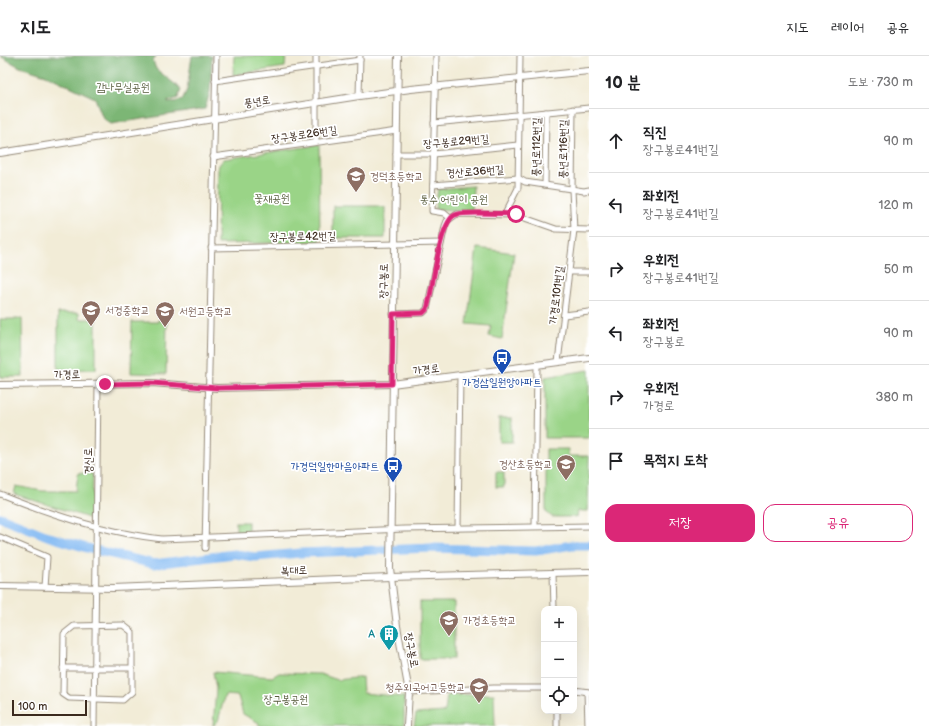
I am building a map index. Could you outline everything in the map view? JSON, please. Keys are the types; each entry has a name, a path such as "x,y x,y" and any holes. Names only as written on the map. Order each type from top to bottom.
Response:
{"street":[{"path":"205,548 216,56"},
{"path":"316,56 316,142"},
{"name":"장구봉로","path":"398,56 390,577 409,692 407,726"},
{"path":"436,56 432,211 444,213 450,218"},
{"path":"505,214 518,188 520,56"},
{"path":"215,81 338,64 360,58 359,96"},
{"name":"풍년로","path":"0,153 359,96 589,71"},
{"name":"풍년로112번길","path":"545,185 546,112 589,108"},
{"name":"풍년로116번길","path":"573,109 572,190 574,230"},
{"path":"434,124 546,112"},
{"name":"장구봉로26번길","path":"213,157 396,131"},
{"name":"장구봉로29번길","path":"396,154 434,154 518,145"},
{"name":"경산로36번길","path":"433,185 518,178 525,182 572,190 584,192 589,190"},
{"path":"393,314 423,313 427,309 445,226 450,218 457,214 516,214 556,229 589,230"},
{"name":"가경로101번길","path":"558,362 574,230"},
{"name":"장구봉로42번길","path":"212,248 441,243"},
{"path":"569,272 589,272"},
{"path":"564,315 589,312"},
{"name":"가경로","path":"0,385 152,383 209,387 314,387 392,384 589,358"},
{"path":"535,526 537,366"},
{"path":"458,528 460,375"},
{"name":"경신로","path":"97,587 98,384"},
{"path":"0,494 49,513 97,528 162,539 390,530 589,526"},
{"path":"0,537 47,557 46,587"},
{"name":"복대로","path":"0,586 97,587 589,572"},
{"path":"552,573 554,606"},
{"path":"94,726 97,587"},
{"path":"123,625 132,632 132,692 123,700 69,698 63,694 64,634 74,626 96,626 123,625"},
{"path":"63,668 132,668"},
{"path":"409,692 494,688 541,688"},
{"path":"577,690 588,692 588,726"},
{"path":"557,714 557,726"}],"green space":[{"name":"감나무실공원","path":"0,56 156,56 153,61 156,69 181,89 178,98 167,102 169,103 182,100 187,90 192,56 212,56 210,92 205,109 111,124 103,118 95,98 46,75 20,67"},
{"path":"234,56 286,56 285,67 233,75"},
{"name":"꽃재공원","path":"319,145 320,242 217,244 218,169 219,165 224,159"},
{"name":"통수 어린이 공원","path":"473,186 472,211 435,209 438,189"},
{"path":"333,206 385,207 385,238 333,238"},
{"path":"477,248 514,253 502,339 489,336 491,326 467,324"},
{"path":"58,313 79,313 79,319 96,319 96,369 58,370"},
{"path":"161,316 167,316 166,374 131,373 132,322 158,322 158,320 161,320"},
{"path":"0,319 22,319 23,377 0,377"},
{"path":"589,370 589,438 545,438 545,377"},
{"path":"499,418 512,418 512,442 499,442"},
{"name":"경산초등학교","path":"546,449 568,449 568,456 589,456 588,511 578,511 577,517 552,517 546,512"},
{"path":"496,472 504,472 504,487 496,487"},
{"path":"78,473 93,474 92,519 14,494 16,486 42,491 76,491"},
{"path":"236,522 248,522 248,532 236,532"},
{"path":"420,602 454,602 454,659 420,659"},
{"name":"장구봉공원","path":"213,672 272,677 279,673 320,674 338,680 362,677 363,693 404,697 404,726 259,726 259,723 243,714 238,696 225,695 218,721 213,726 216,689"},
{"path":"494,694 495,726 414,726 416,714 445,712 447,695"}],"waterway":[{"path":"0,517 50,537 87,548 154,564 234,554 255,557 301,553 431,548 536,551 572,545 589,545"}],"place":[{"name":"경덕초등학교","path":"356,193"},
{"name":"서경중학교","path":"91,327"},
{"name":"서원고등학교","path":"165,328"},
{"name":"가경삼일원앙아파트","path":"502,375"},
{"name":"경산초등학교","path":"566,481"},
{"name":"가경덕일한마음아파트","path":"393,483"},
{"name":"가경초등학교","path":"449,637"},
{"name":"A","path":"389,651"},
{"name":"청주외국어고등학교","path":"479,704"}],"route":[{"path":"105,384 152,383 218,388 314,387 392,384 393,314 423,313 427,309 447,220 457,214 516,214"}]}
